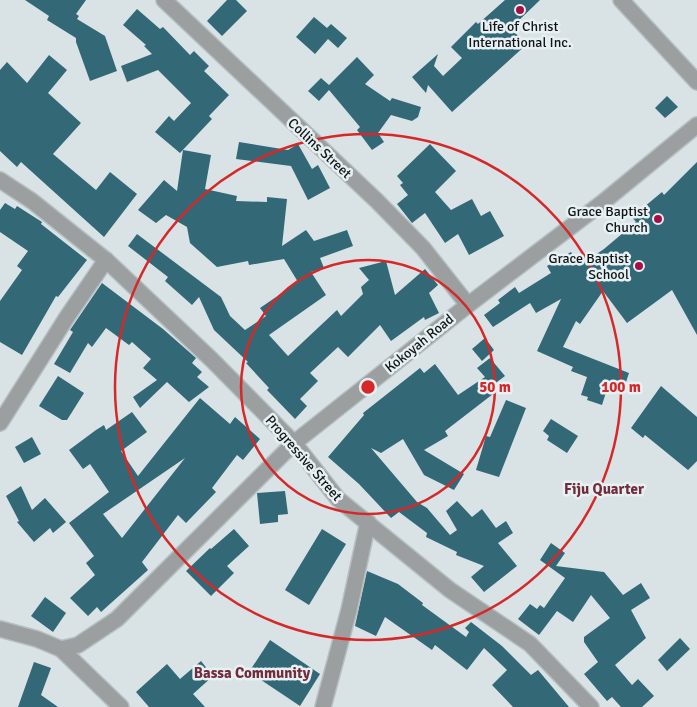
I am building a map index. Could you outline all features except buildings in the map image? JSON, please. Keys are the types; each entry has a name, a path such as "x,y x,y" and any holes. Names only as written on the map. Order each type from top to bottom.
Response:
{"street":[{"name":"Collins Street","path":"164,0 377,201 423,248 468,305"},
{"path":"621,0 697,82"},
{"name":"Kokoyah Road","path":"61,649 78,645 117,619 294,443 468,305 602,203 697,125"},
{"name":"Progressive Street","path":"0,180 32,201 106,260 212,360 294,443 338,499 450,590 530,644 591,707"},
{"path":"0,423 66,317 106,260"},
{"path":"323,707 349,610 368,522"},
{"path":"0,629 37,639 61,649 121,707"}],"place":[{"name":"Life of Christ International Inc.","path":"520,10"},
{"name":"Grace Baptist Church","path":"658,219"},
{"name":"Grace Baptist School","path":"639,266"}],"district":[{"name":"Fiju Quarter","path":"604,489"},
{"name":"Bassa Community","path":"252,673"}]}
